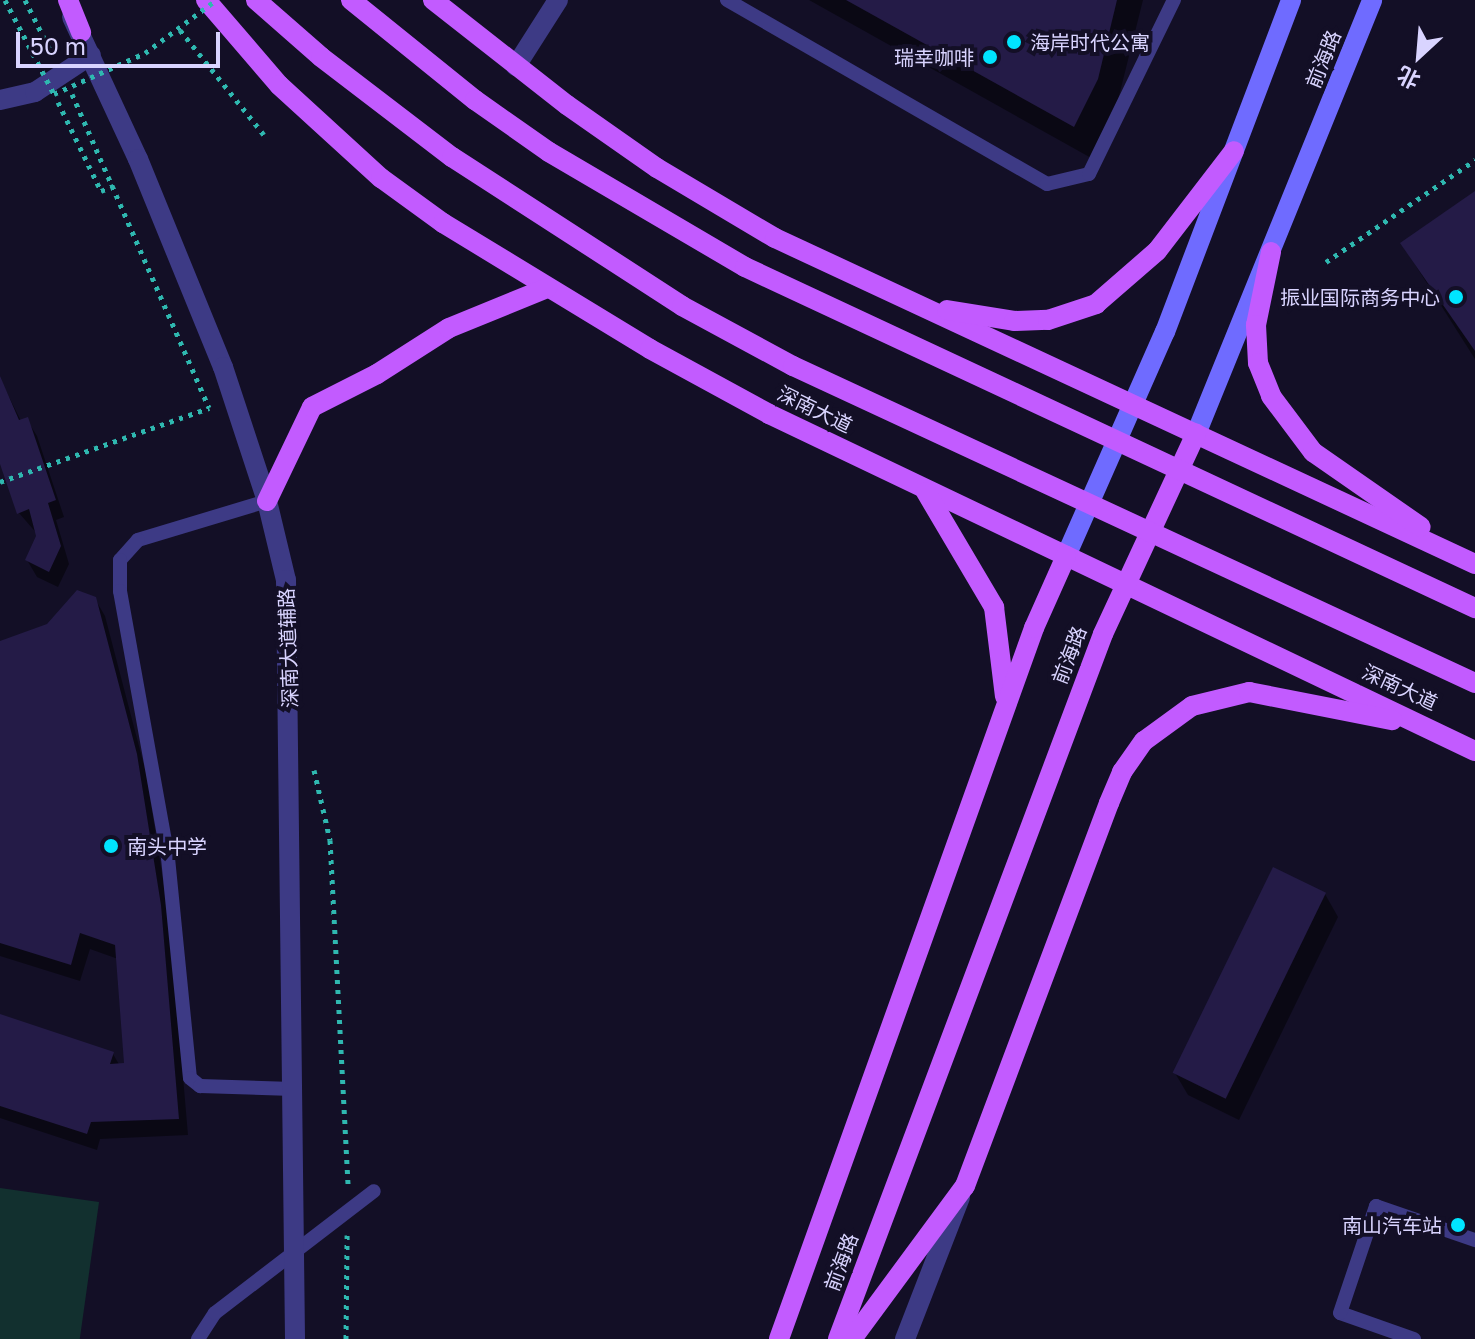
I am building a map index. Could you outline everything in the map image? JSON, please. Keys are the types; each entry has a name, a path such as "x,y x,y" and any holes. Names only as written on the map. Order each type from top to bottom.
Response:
{"main road":[{"path":"65,0 81,33"},
{"name":"深南大道","path":"206,0 279,85 381,178 547,288 769,414 1465,744"},
{"name":"深南大道","path":"256,0 452,157 682,306 793,366 1475,683"},
{"path":"351,0 475,100 549,152 745,267 1475,608"},
{"path":"433,0 516,66 657,168 775,238 1475,562"},
{"name":"前海路","path":"779,1339 1006,706 1066,556 1133,404 1291,0"},
{"name":"前海路","path":"838,1339 995,913 1126,584 1196,434 1372,0"},
{"path":"863,280 954,312 1014,321 1077,312 1096,304 1137,273 1234,151"},
{"path":"1271,252 1256,325 1258,363 1291,428 1356,485 1475,562"},
{"path":"267,501 312,407 377,374 449,328 547,288"},
{"path":"923,489 994,607 1006,706"},
{"path":"852,1339 965,1186 1109,803 1122,772 1144,741 1192,706 1249,692 1331,705 1465,744"}],"street":[{"path":"516,66 558,0"},
{"name":"深南大道辅路","path":"81,33 223,367 267,501 286,580 295,1339"},
{"path":"0,100 35,92 91,55"},
{"path":"905,1339 965,1186"}],"lane":[{"path":"727,0 1047,184 1089,174 1174,0"},
{"path":"267,501 138,540 120,560 120,591 168,858 190,1078 200,1086 293,1089"},
{"path":"198,1339 215,1313 374,1191"},
{"path":"1414,1339 1340,1313 1376,1206 1475,1240"}],"path":[{"path":"5,0 101,191 116,185"},
{"path":"25,0 116,185 214,422"},
{"path":"54,94 115,69 180,30 216,0"},
{"path":"180,30 264,135"},
{"path":"1326,262 1475,160"},
{"path":"0,482 209,408"},
{"path":"313,765 330,840 347,1108 346,1339"}],"green space":[{"path":"0,1188 99,1202 80,1339 0,1339"}],"building":[{"name":"海岸时代公寓","path":"846,0 1117,0 1098,79 1074,127"},
{"name":"振业国际商务中心","path":"1475,191 1475,351 1400,243"},
{"path":"0,376 19,420 28,417 56,500 48,503 61,546 49,572 25,560 36,536 29,509 17,514 0,464"},
{"path":"77,590 96,597 137,754 161,905 179,1119 91,1122 87,1134 0,1106 0,1014 114,1052 110,1064 124,1063 115,945 80,933 71,965 0,943 0,641 47,624"},
{"path":"1273,867 1326,893 1226,1099 1173,1073"}],"place":[{"name":"海岸时代公寓","path":"1014,42"},
{"name":"瑞幸咖啡","path":"990,57"},
{"name":"振业国际商务中心","path":"1456,297"},
{"name":"南头中学","path":"111,846"},
{"name":"南山汽车站","path":"1458,1225"}]}
